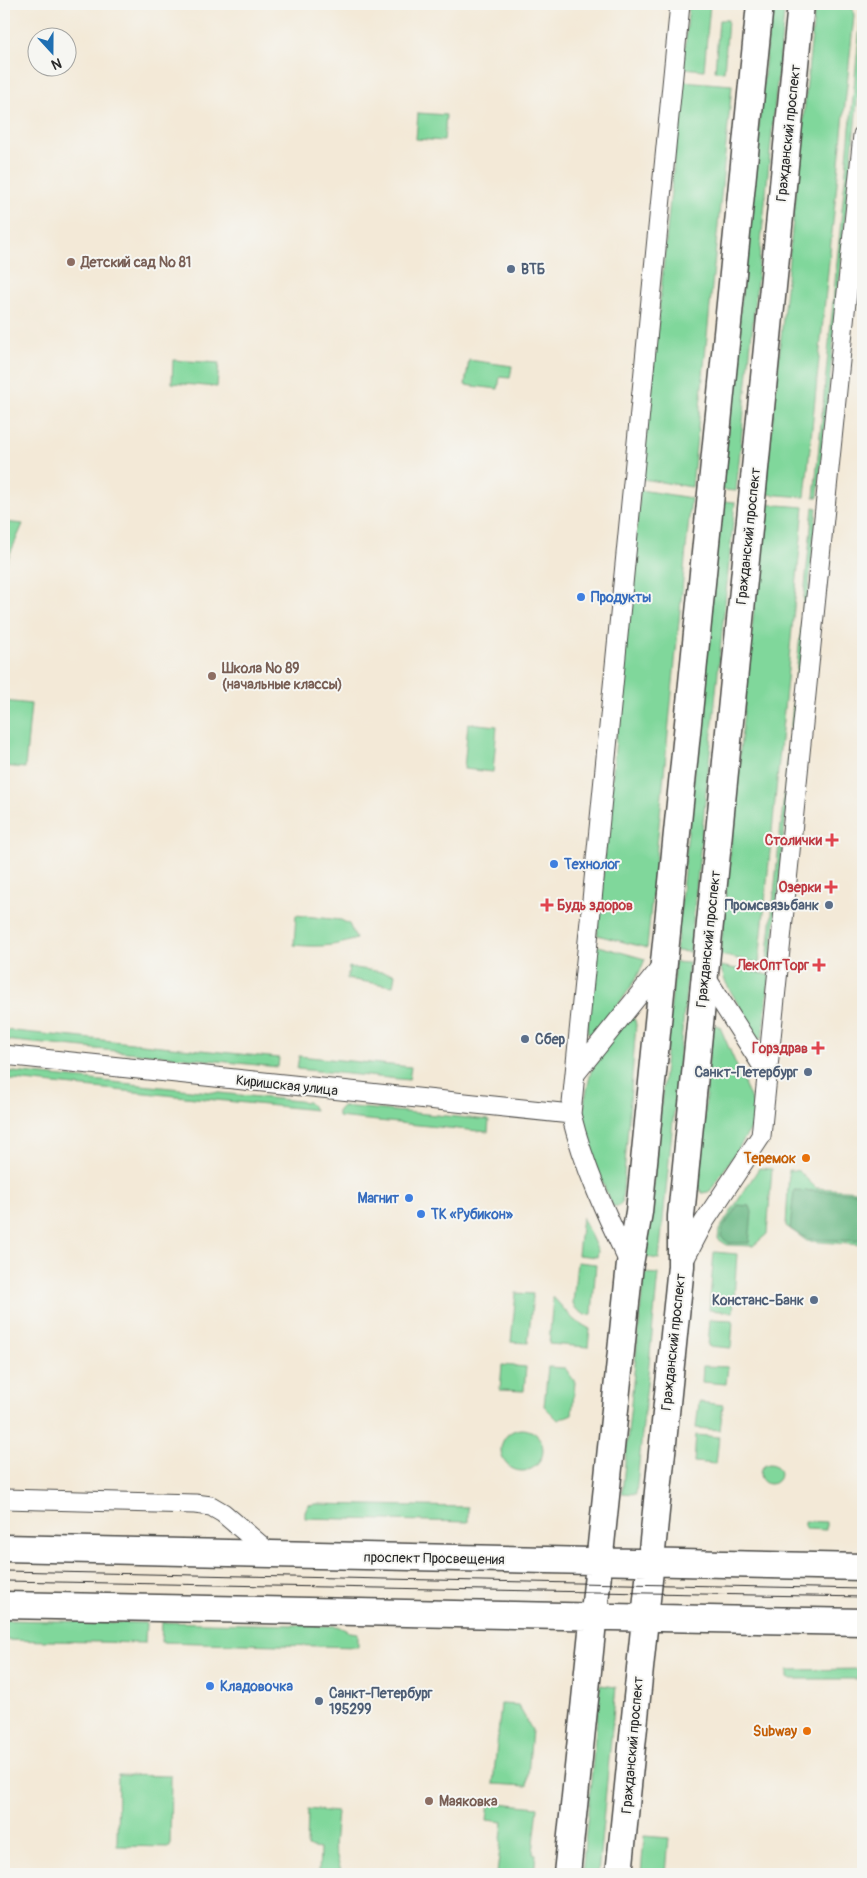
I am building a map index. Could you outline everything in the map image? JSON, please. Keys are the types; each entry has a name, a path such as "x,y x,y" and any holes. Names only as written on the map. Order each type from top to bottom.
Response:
{"main road":[{"path":"567,1874 630,1264 639,1212 760,4"},
{"name":"Гражданский проспект","path":"619,1874 681,1266 681,1216 801,4"},
{"name":"проспект Просвещения","path":"4,1548 863,1567"},
{"path":"4,1605 863,1622"}],"street":[{"path":"630,1264 602,1207 580,1149 571,1114 680,4"},
{"path":"681,1266 704,1222 761,1136 863,136"},
{"path":"576,1074 663,965"},
{"path":"705,976 767,1073"},
{"name":"Киришская улица","path":"4,1055 571,1114"},
{"path":"4,1499 212,1506 223,1513 271,1554"}],"green space":[{"path":"689,4 710,4 704,70 683,68"},
{"path":"771,4 785,4 736,491 722,490"},
{"path":"815,4 852,4 854,16 805,497 765,494"},
{"path":"861,4 863,4 863,43 818,497 814,497 861,16"},
{"path":"719,20 728,20 724,72 715,71"},
{"path":"682,81 732,85 692,487 642,479"},
{"path":"418,113 446,115 444,141 416,139"},
{"path":"173,360 219,363 217,387 172,383"},
{"path":"469,360 512,366 510,378 500,377 498,389 465,385"},
{"path":"640,490 691,498 647,948 597,935"},
{"path":"721,501 735,502 690,952 676,951"},
{"path":"764,504 804,507 759,963 720,955"},
{"path":"813,507 817,508 771,964 767,963"},
{"path":"4,522 23,524 6,563 4,563"},
{"path":"4,701 31,704 25,768 4,766"},
{"path":"468,723 497,726 493,772 464,769"},
{"path":"296,915 341,920 349,924 356,939 325,946 294,945"},
{"path":"595,945 645,959 636,979 623,998 595,1034 592,1035 587,1032"},
{"path":"675,962 689,963 659,1259 646,1257"},
{"path":"720,966 770,975 762,1039 757,1038 725,981"},
{"path":"349,967 395,974 393,986 347,979"},
{"path":"632,1017 636,1025 622,1202 618,1206 612,1206 585,1140 584,1103 591,1071 624,1020"},
{"path":"717,1025 720,1027 756,1111 756,1121 711,1190 702,1193 699,1188 711,1027"},
{"path":"4,1030 279,1058 278,1067 4,1040"},
{"path":"299,1056 411,1067 409,1080 297,1069"},
{"path":"4,1071 308,1102 316,1110 4,1079"},
{"path":"342,1106 489,1120 488,1132 338,1117 338,1110"},
{"path":"759,1168 772,1169 767,1234 753,1246 727,1245 718,1239 719,1230"},
{"path":"789,1170 799,1171 816,1188 859,1191 863,1189 863,1245 807,1241 786,1226"},
{"path":"794,1190 863,1193 863,1241 808,1239 790,1229"},
{"path":"738,1205 750,1206 752,1212 749,1243 729,1243 721,1237 722,1229"},
{"path":"582,1217 598,1251 597,1257 578,1255"},
{"path":"714,1252 737,1254 733,1312 709,1310"},
{"path":"577,1262 596,1264 592,1314 585,1315 575,1308 573,1303"},
{"path":"644,1273 658,1274 636,1494 622,1493"},
{"path":"516,1293 533,1294 528,1343 511,1342"},
{"path":"553,1297 574,1320 590,1329 588,1347 549,1344"},
{"path":"710,1319 733,1320 731,1348 708,1346"},
{"path":"502,1365 526,1367 524,1391 500,1390"},
{"path":"703,1366 728,1367 726,1384 702,1382"},
{"path":"548,1367 565,1368 575,1382 572,1414 558,1420 544,1406"},
{"path":"699,1402 723,1405 720,1430 696,1428"},
{"path":"522,1429 537,1435 543,1450 537,1465 522,1471 507,1465 501,1450 507,1435"},
{"path":"696,1435 719,1437 716,1464 694,1462"},
{"path":"766,1464 774,1464 780,1470 780,1478 774,1484 766,1484 760,1478 760,1470"},
{"path":"308,1505 468,1507 468,1522 305,1518 305,1511"},
{"path":"805,1521 826,1522 826,1530 805,1529"},
{"path":"4,1620 146,1623 145,1643 4,1640"},
{"path":"162,1622 337,1626 350,1632 358,1633 358,1647 161,1642"},
{"path":"863,1669 863,1679 788,1679 788,1670"},
{"path":"600,1685 616,1687 598,1874 582,1874"},
{"path":"501,1704 518,1705 532,1730 527,1786 493,1784"},
{"path":"118,1775 171,1776 170,1847 117,1846"},
{"path":"489,1802 538,1807 533,1853 536,1854 534,1874 497,1874 503,1822 487,1820"},
{"path":"308,1809 337,1812 334,1847 342,1874 319,1874 320,1849 307,1847"},
{"path":"644,1836 669,1838 666,1874 641,1874"}],"tram line":[{"path":"4,1571 863,1589"},
{"path":"4,1581 863,1597"}],"place":[{"name":"Детский сад № 81","path":"71,262"},
{"name":"ВТБ","path":"511,269"},
{"name":"Продукты","path":"581,597"},
{"name":"Школа № 89 (начальные классы)","path":"212,676"},
{"name":"Столички","path":"832,840"},
{"name":"Технолог","path":"554,864"},
{"name":"Озерки","path":"831,887"},
{"name":"Будь здоров","path":"547,905"},
{"name":"Промсвязьбанк","path":"829,905"},
{"name":"ЛекОптТорг","path":"819,965"},
{"name":"Сбер","path":"525,1039"},
{"name":"Горздрав","path":"818,1048"},
{"name":"Санкт-Петербург","path":"808,1072"},
{"name":"Теремок","path":"806,1158"},
{"name":"Магнит","path":"409,1198"},
{"name":"ТК «Рубикон»","path":"421,1214"},
{"name":"Констанс-Банк","path":"814,1300"},
{"name":"Кладовочка","path":"210,1686"},
{"name":"Санкт-Петербург 195299","path":"319,1701"},
{"name":"Subway","path":"807,1731"},
{"name":"Маяковка","path":"429,1801"}]}
